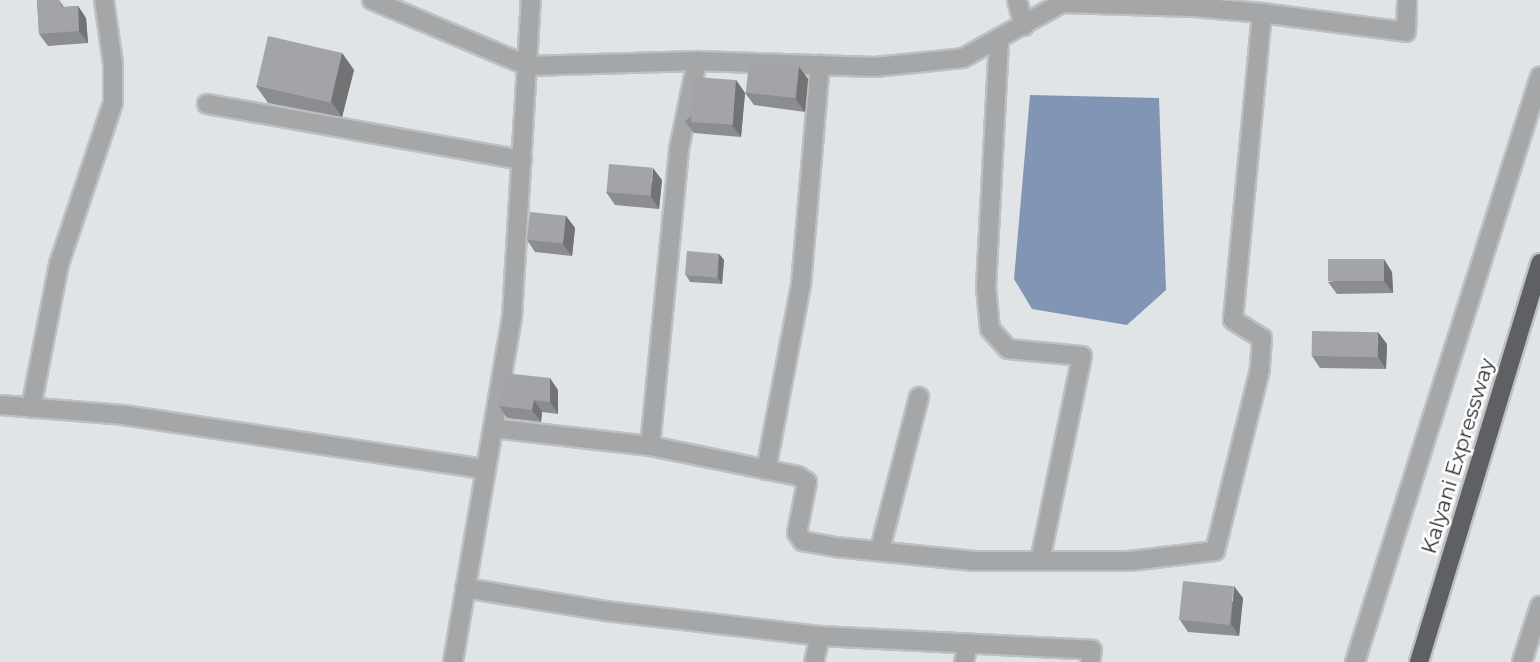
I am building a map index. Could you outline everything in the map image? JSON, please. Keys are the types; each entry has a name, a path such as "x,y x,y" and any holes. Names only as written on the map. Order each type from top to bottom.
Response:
{"highway":[{"name":"Kalyani Expressway","path":"1419,662 1540,263"}],"street":[{"path":"32,408 59,264 113,103 113,64 104,0"},
{"path":"372,0 528,66 697,60 875,67 963,58 1062,3 1262,13 1406,32 1407,0"},
{"path":"453,662 512,317 531,0"},
{"path":"1017,0 1024,26"},
{"path":"493,428 650,446 798,476 807,482 797,533 803,541 974,561 1130,561 1215,551 1260,369 1262,338 1233,320 1262,13"},
{"path":"999,40 986,287 990,329 1008,349 1082,356 1040,560"},
{"path":"650,446 679,149 697,60"},
{"path":"766,470 801,285 820,65"},
{"path":"1355,662 1540,77"},
{"path":"207,104 522,159"},
{"path":"880,549 919,398"},
{"path":"0,405 135,416 486,469"},
{"path":"465,588 605,611 820,636 1092,650 1090,662"},
{"path":"1522,662 1540,606"},
{"path":"814,662 820,636"},
{"path":"964,662 968,643"}],"water":[{"path":"1030,95 1159,98 1166,290 1127,325 1032,309 1014,279"}],"building":[{"path":"37,0 59,0 62,7 78,6 79,31 39,34"},
{"path":"268,36 342,53 331,103 257,86"},
{"path":"749,62 799,67 795,98 746,93"},
{"path":"694,77 736,80 733,125 691,122"},
{"path":"609,164 653,168 650,196 607,192"},
{"path":"530,212 566,216 563,244 527,240"},
{"path":"687,251 719,254 717,278 685,275"},
{"path":"1328,259 1384,259 1384,281 1328,281"},
{"path":"1312,331 1378,332 1378,357 1312,356"},
{"path":"504,373 550,378 550,402 534,400 532,410 499,406"},
{"path":"1183,581 1234,586 1230,625 1179,620"}]}
